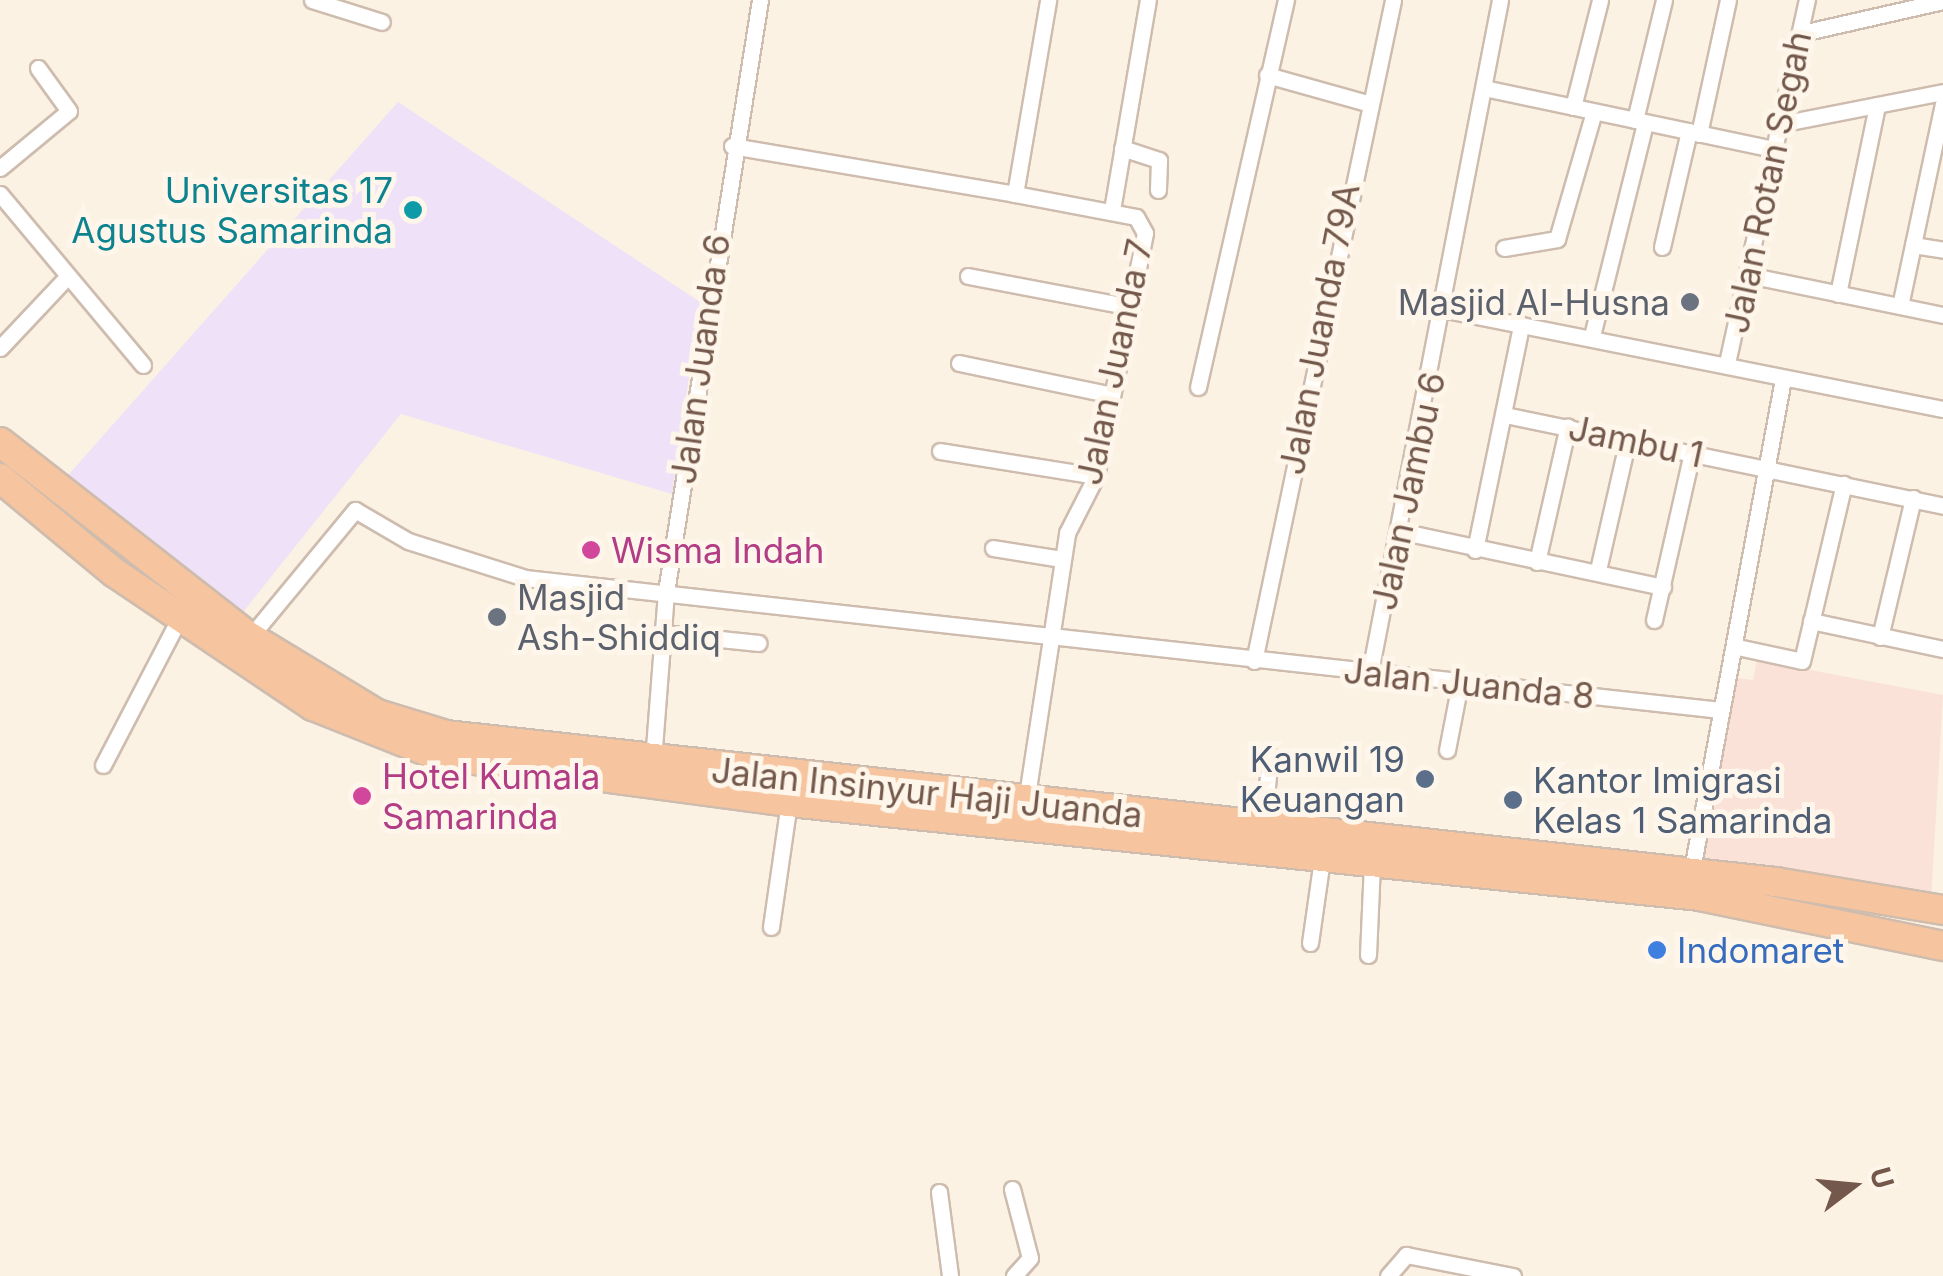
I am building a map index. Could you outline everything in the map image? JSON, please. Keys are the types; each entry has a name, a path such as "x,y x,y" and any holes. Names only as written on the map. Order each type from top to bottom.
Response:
{"highway":[{"name":"Jalan Insinyur Haji Juanda","path":"0,442 179,620 313,706 404,747 789,802 1699,882 1943,910"},
{"name":"Jalan Insinyur Haji Juanda","path":"0,478 123,562 403,723 653,761 1263,828 1372,864 1699,882 1943,946"},
{"path":"1699,882 1943,928"}],"street":[{"path":"312,0 382,22"},
{"name":"Jalan Juanda 6","path":"653,761 666,592 735,126 760,0"},
{"path":"1015,194 1048,0"},
{"name":"Jalan Juanda 7","path":"1026,802 1062,559 1096,476 1132,307 1144,226 1112,210 1148,0"},
{"path":"1198,387 1286,0"},
{"name":"Jalan Juanda 79A","path":"1254,661 1364,102 1392,0"},
{"name":"Jalan Jambu 6","path":"1370,672 1446,310 1500,0"},
{"path":"1573,107 1600,0"},
{"path":"1592,336 1664,0"},
{"path":"1662,246 1728,0"},
{"name":"Jalan Rotan Segah","path":"1727,364 1785,124 1806,0"},
{"path":"1802,33 1943,2"},
{"path":"0,168 69,111 38,68"},
{"path":"1267,74 1364,102"},
{"path":"1484,88 1779,150"},
{"path":"1785,124 1943,92"},
{"path":"1838,294 1877,104"},
{"path":"1900,306 1943,104"},
{"path":"1504,248 1558,240 1594,112"},
{"path":"732,146 1112,210"},
{"path":"1122,148 1160,160 1158,190"},
{"path":"0,194 65,279 143,365"},
{"path":"1913,245 1943,250"},
{"path":"1748,275 1943,314"},
{"path":"968,276 1132,307"},
{"path":"0,348 65,279"},
{"path":"1446,310 1592,336 1783,379 1943,409"},
{"path":"1475,550 1506,415 1521,325"},
{"path":"959,363 1112,395"},
{"path":"1699,882 1720,710 1783,379"},
{"name":"Jambu 1","path":"1506,415 1766,466 1943,506"},
{"path":"1536,562 1568,426"},
{"path":"1598,570 1628,439"},
{"path":"940,450 1096,476"},
{"path":"1654,620 1692,453"},
{"path":"1742,648 1801,662 1844,484"},
{"path":"1880,637 1912,498"},
{"path":"250,638 352,510 492,570 1052,632"},
{"path":"1399,531 1536,562 1598,570 1663,587"},
{"path":"993,548 1062,559"},
{"path":"103,766 179,620"},
{"path":"1811,621 1943,650"},
{"name":"Jalan Juanda 8","path":"1052,632 1254,661 1720,710"},
{"path":"663,633 758,643"},
{"path":"1447,750 1460,682"},
{"path":"1263,828 1270,755"},
{"path":"771,927 789,802"},
{"path":"1310,943 1330,852"},
{"path":"1368,955 1372,864"},
{"path":"1012,1190 1030,1258 1014,1276"},
{"path":"939,1192 950,1276"},
{"path":"1388,1276 1406,1255 1514,1276"}],"shaded area":[{"path":"398,102 700,302 672,494 401,414 243,612 63,481"},
{"path":"1757,660 1943,695 1931,901 1698,864 1730,677 1753,680"}],"place":[{"name":"Universitas 17 Agustus Samarinda","path":"413,210"},
{"name":"Masjid Al-Husna","path":"1690,302"},
{"name":"Wisma Indah","path":"591,550"},
{"name":"Masjid Ash-Shiddiq","path":"497,617"},
{"name":"Kanwil 19 Keuangan","path":"1425,779"},
{"name":"Hotel Kumala Samarinda","path":"362,796"},
{"name":"Kantor Imigrasi Kelas 1 Samarinda","path":"1513,800"},
{"name":"Indomaret","path":"1657,950"}]}
